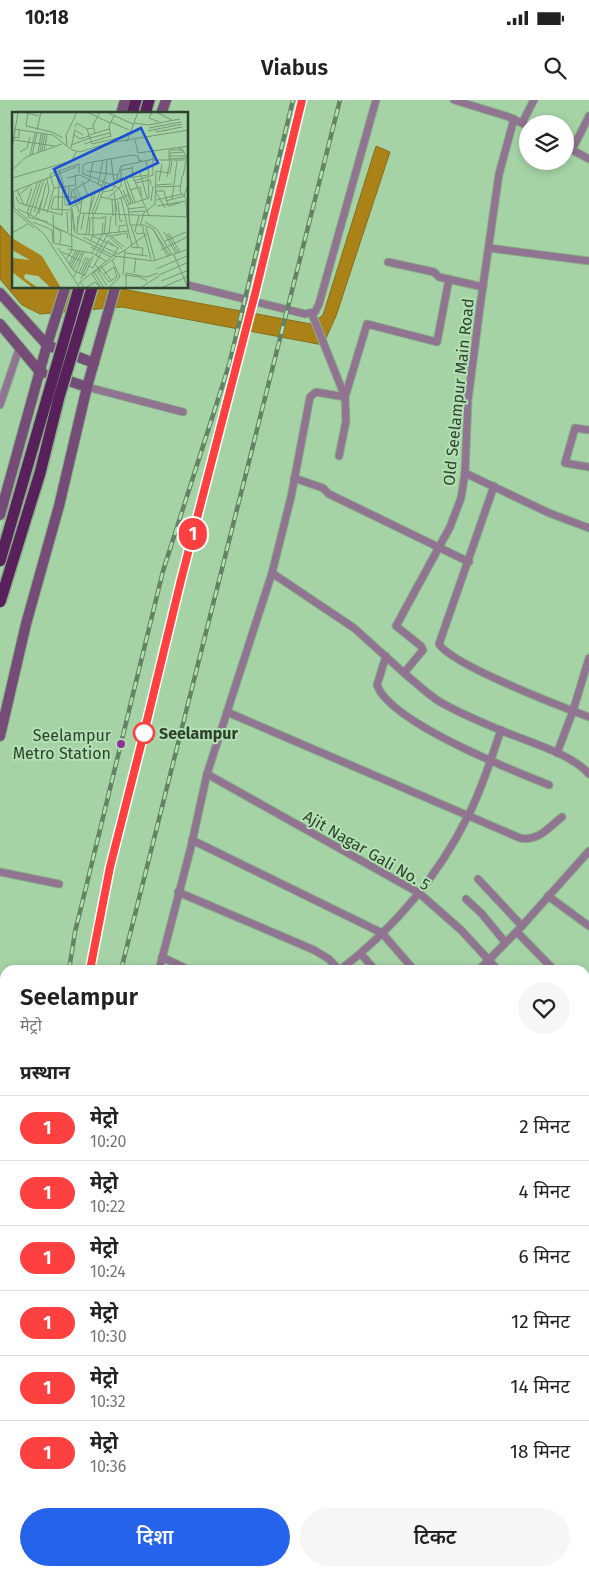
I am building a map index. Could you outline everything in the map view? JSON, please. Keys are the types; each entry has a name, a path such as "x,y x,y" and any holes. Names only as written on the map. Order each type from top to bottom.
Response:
{"highway":[{"path":"145,112 149,100"},
{"path":"0,561 79,289"},
{"path":"0,602 40,473 60,396 92,289"}],"main road":[{"path":"162,112 166,100"},
{"path":"0,515 47,345 65,289"},
{"path":"0,736 26,624 71,461 87,387 115,289"},
{"path":"0,293 47,345 94,363"},
{"path":"0,324 40,372 87,387"}],"street":[{"path":"313,317 320,304 376,100"},
{"path":"454,100 519,122"},
{"path":"529,115 534,100"},
{"path":"574,139 589,116"},
{"name":"Old Seelampur Main Road","path":"404,673 423,650 421,646 396,626 450,527 461,498 465,473 468,400 483,287 501,161 514,119"},
{"path":"574,151 589,160"},
{"path":"489,248 589,261"},
{"path":"388,262 434,272 439,277 483,287"},
{"path":"345,397 368,324 437,342 449,279"},
{"path":"189,285 313,317 345,397 346,421 339,456"},
{"path":"0,405 20,346"},
{"path":"87,387 183,412"},
{"path":"160,965 207,774 272,573 312,394 316,392 345,397"},
{"path":"589,430 575,428 566,463 589,468"},
{"path":"465,473 549,513 589,528"},
{"path":"294,478 323,488 330,494 469,562"},
{"path":"494,486 440,641 440,647 463,662 529,694 589,717"},
{"path":"272,573 347,622 438,701 501,730 558,753 576,763 589,774"},
{"path":"386,656 377,685 383,697 389,703 432,731 491,761 549,785"},
{"path":"558,753 588,662"},
{"path":"227,712 526,839 538,836 562,817"},
{"path":"346,965 361,954 419,893 453,842 469,815 491,761 501,730"},
{"name":"Ajit Nagar Gali No. 5","path":"207,774 419,893 460,930 493,965"},
{"path":"192,840 382,933 410,965"},
{"path":"483,965 519,929 589,851"},
{"path":"0,872 58,884"},
{"path":"478,879 550,965"},
{"path":"178,892 314,950 329,959 334,965"},
{"path":"548,896 589,926"},
{"path":"466,899 482,914 505,942"},
{"path":"361,954 371,965"},
{"path":"162,957 179,965"}],"shaded area":[{"path":"376,146 390,152 336,316 323,345 122,307 40,314 22,305 0,279 0,225 12,239 12,289 122,289 311,324 323,315"}],"railway":[{"path":"70,965 75,932 163,571 229,365 293,100"},
{"path":"91,965 110,867 181,580 255,294 302,100"},
{"path":"122,965 340,100"}],"metro line":[{"name":"1","path":"91,965 110,867 181,580 237,366 302,100"}],"place":[{"name":"Seelampur","path":"144,733"},
{"name":"Seelampur Metro Station","path":"121,744"}]}
